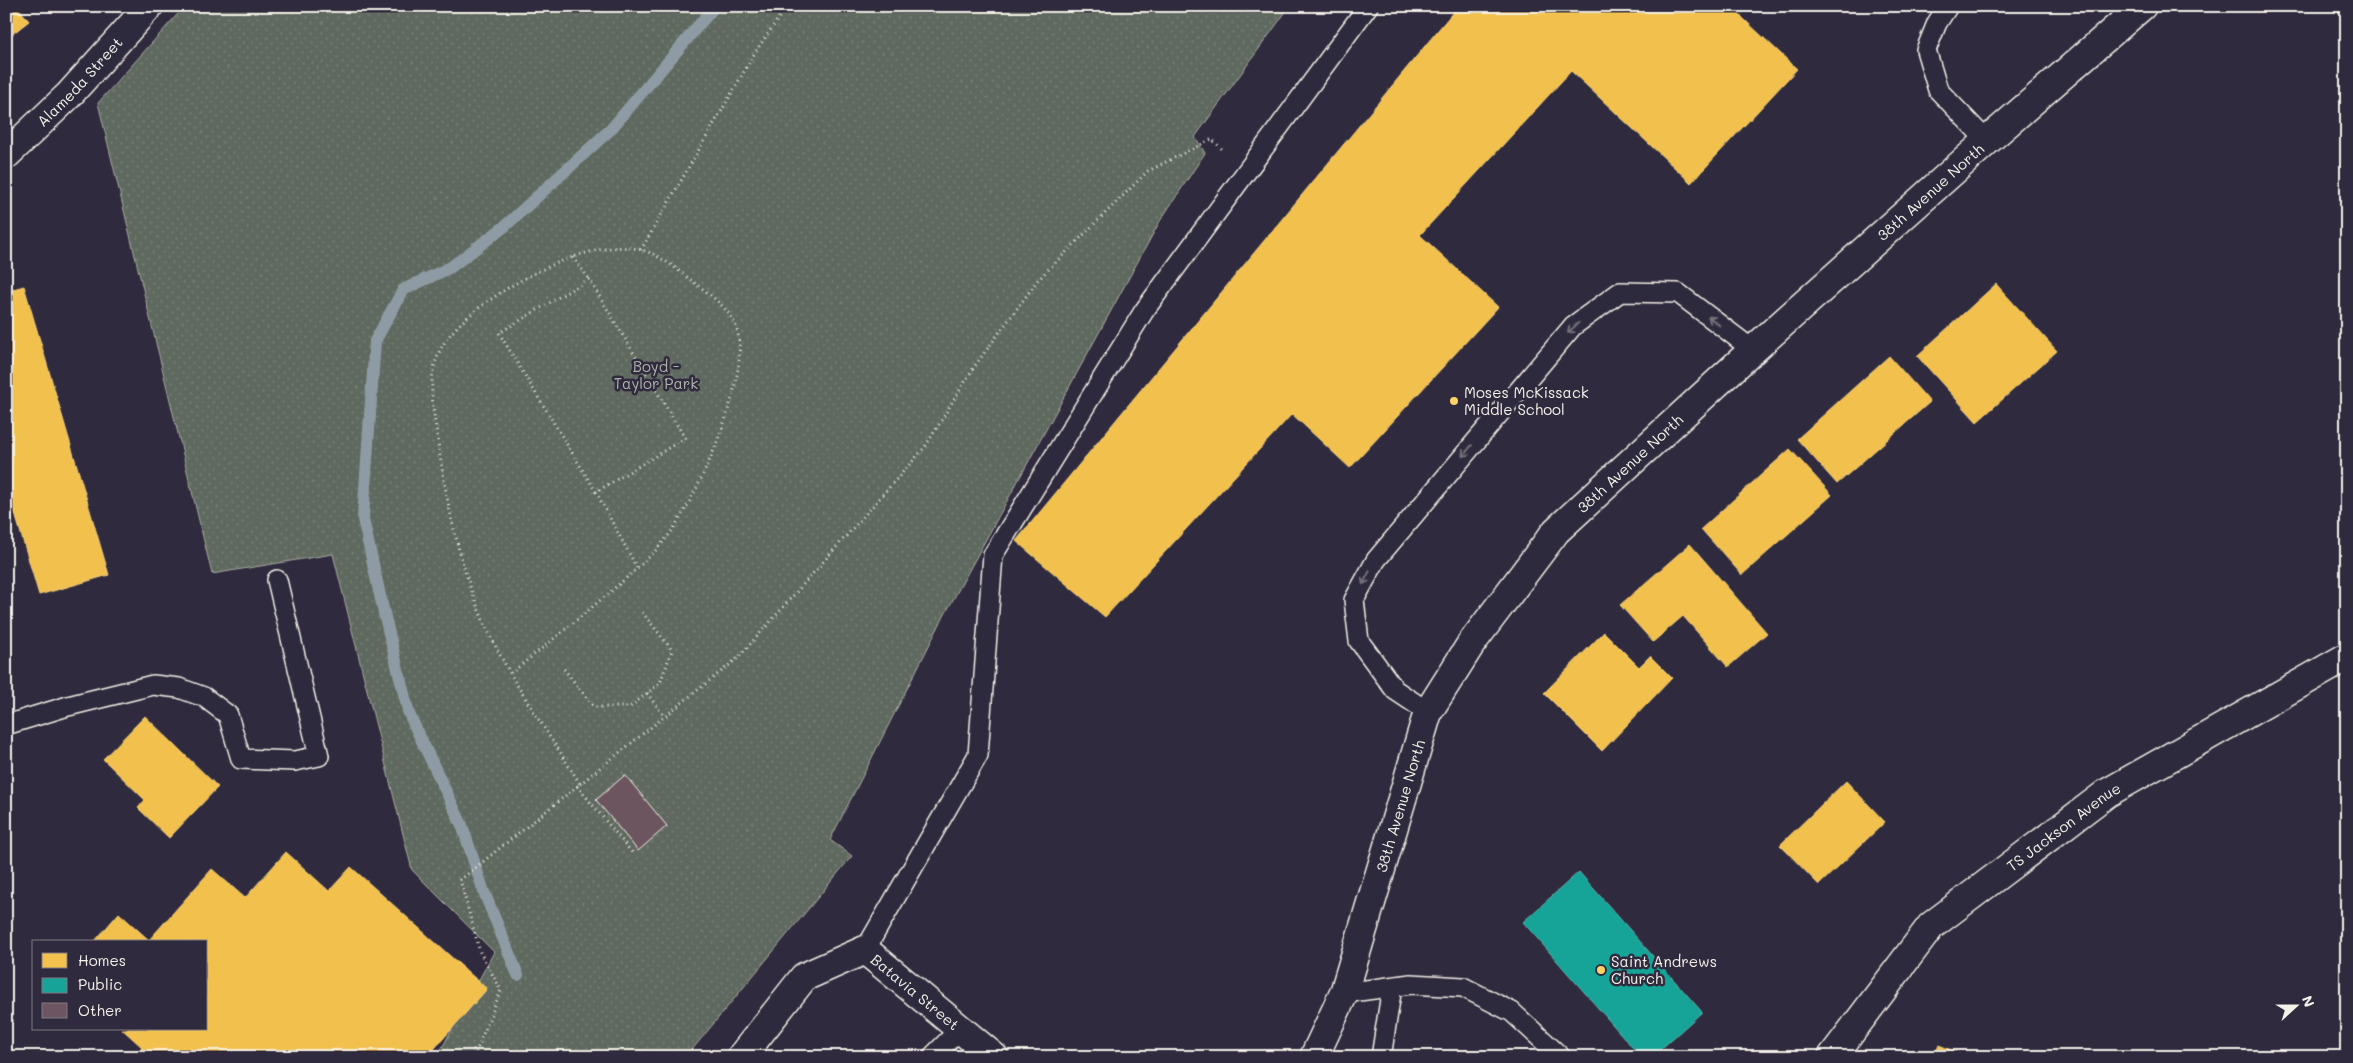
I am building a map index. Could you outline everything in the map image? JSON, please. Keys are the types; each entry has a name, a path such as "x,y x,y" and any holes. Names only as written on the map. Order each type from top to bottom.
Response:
{"street":[{"name":"Alameda Street","path":"6,155 68,96 149,6"},
{"name":"38th Avenue North","path":"1314,1057 1344,993 1428,712 1471,644 1556,531 1753,350 1987,141 2142,6"},
{"name":"TS Jackson Avenue","path":"1832,1057 1931,926 2107,793 2347,657"},
{"name":"Batavia Street","path":"741,1057 804,977 865,950 994,1057"}],"lane":[{"path":"865,950 978,755 993,555 1144,312 1368,6"},
{"path":"1948,6 1937,24 1926,50 1938,90 1987,141"},
{"path":"1428,712 1395,690 1359,641 1354,600 1376,560 1573,326 1620,292 1678,293 1753,350"},
{"path":"6,726 68,706 153,685 179,688 204,697 228,715 241,759 295,761 319,756 277,580"},
{"path":"1344,993 1411,984 1463,987 1512,1012 1561,1057"},
{"path":"1381,1057 1392,986"},
{"path":"932,1057 961,1028"}],"path":[{"path":"641,250 756,51 786,6"},
{"path":"474,1057 501,990 480,952 460,880 738,658 925,447 974,367 1038,280 1148,171 1212,139 1246,173"},
{"path":"511,674 637,568 664,541 684,514 698,488 722,428 740,360 740,343 737,327 714,299 681,272 641,250 598,250 548,266 519,282 480,306 460,323 447,338 433,368 433,407 454,534 479,610 511,674 578,785 634,855"},
{"path":"573,257 589,279 685,438 596,492"},
{"path":"589,279 499,333 596,492 637,568"},
{"path":"564,669 594,707 630,706 660,684 672,650 642,612"},
{"path":"647,693 664,716"}],"green space":[{"name":"Boyd - Taylor Park","path":"185,6 1290,6 1195,137 1205,153 1160,221 943,618 830,840 852,856 686,1057 437,1057 494,952 412,870 333,554 212,574 98,103"}],"building: Homes":[{"path":"6,6 17,6 29,21 6,39"},
{"path":"1458,6 1730,6 1797,69 1691,183 1571,71 1420,235 1498,307 1350,468 1292,414 1105,617 1016,541"},
{"path":"1996,284 2057,351 1977,422 1917,356"},
{"path":"24,286 109,575 39,595 6,483 6,291"},
{"path":"1889,356 1930,402 1837,484 1797,439"},
{"path":"1790,449 1832,495 1742,575 1701,529"},
{"path":"1690,544 1767,633 1728,667 1683,616 1653,642 1620,605"},
{"path":"1604,632 1639,667 1650,656 1672,678 1602,751 1544,693"},
{"path":"145,716 218,787 169,838 138,808 145,800 103,759"},
{"path":"1846,781 1885,822 1819,885 1780,845"},
{"path":"286,852 329,891 351,867 487,989 427,1057 143,1057 137,1052 142,1047 123,1030 208,1030 208,940 149,940 212,869 245,898"},
{"path":"119,913 149,940 96,940"},
{"path":"1939,1045 1968,1057 1934,1057"}],"building: Public":[{"path":"1579,872 1702,1012 1652,1057 1641,1057 1523,922"}],"building: Other":[{"path":"625,775 667,826 638,851 596,800"}],"waterway":[{"path":"518,975 484,892 462,825 409,714 384,613 363,519 375,341 403,290 451,267 504,227 611,129 715,6"}],"place":[{"name":"Moses McKissack Middle School","path":"1454,401"},
{"name":"Saint Andrews Church","path":"1601,970"}]}
